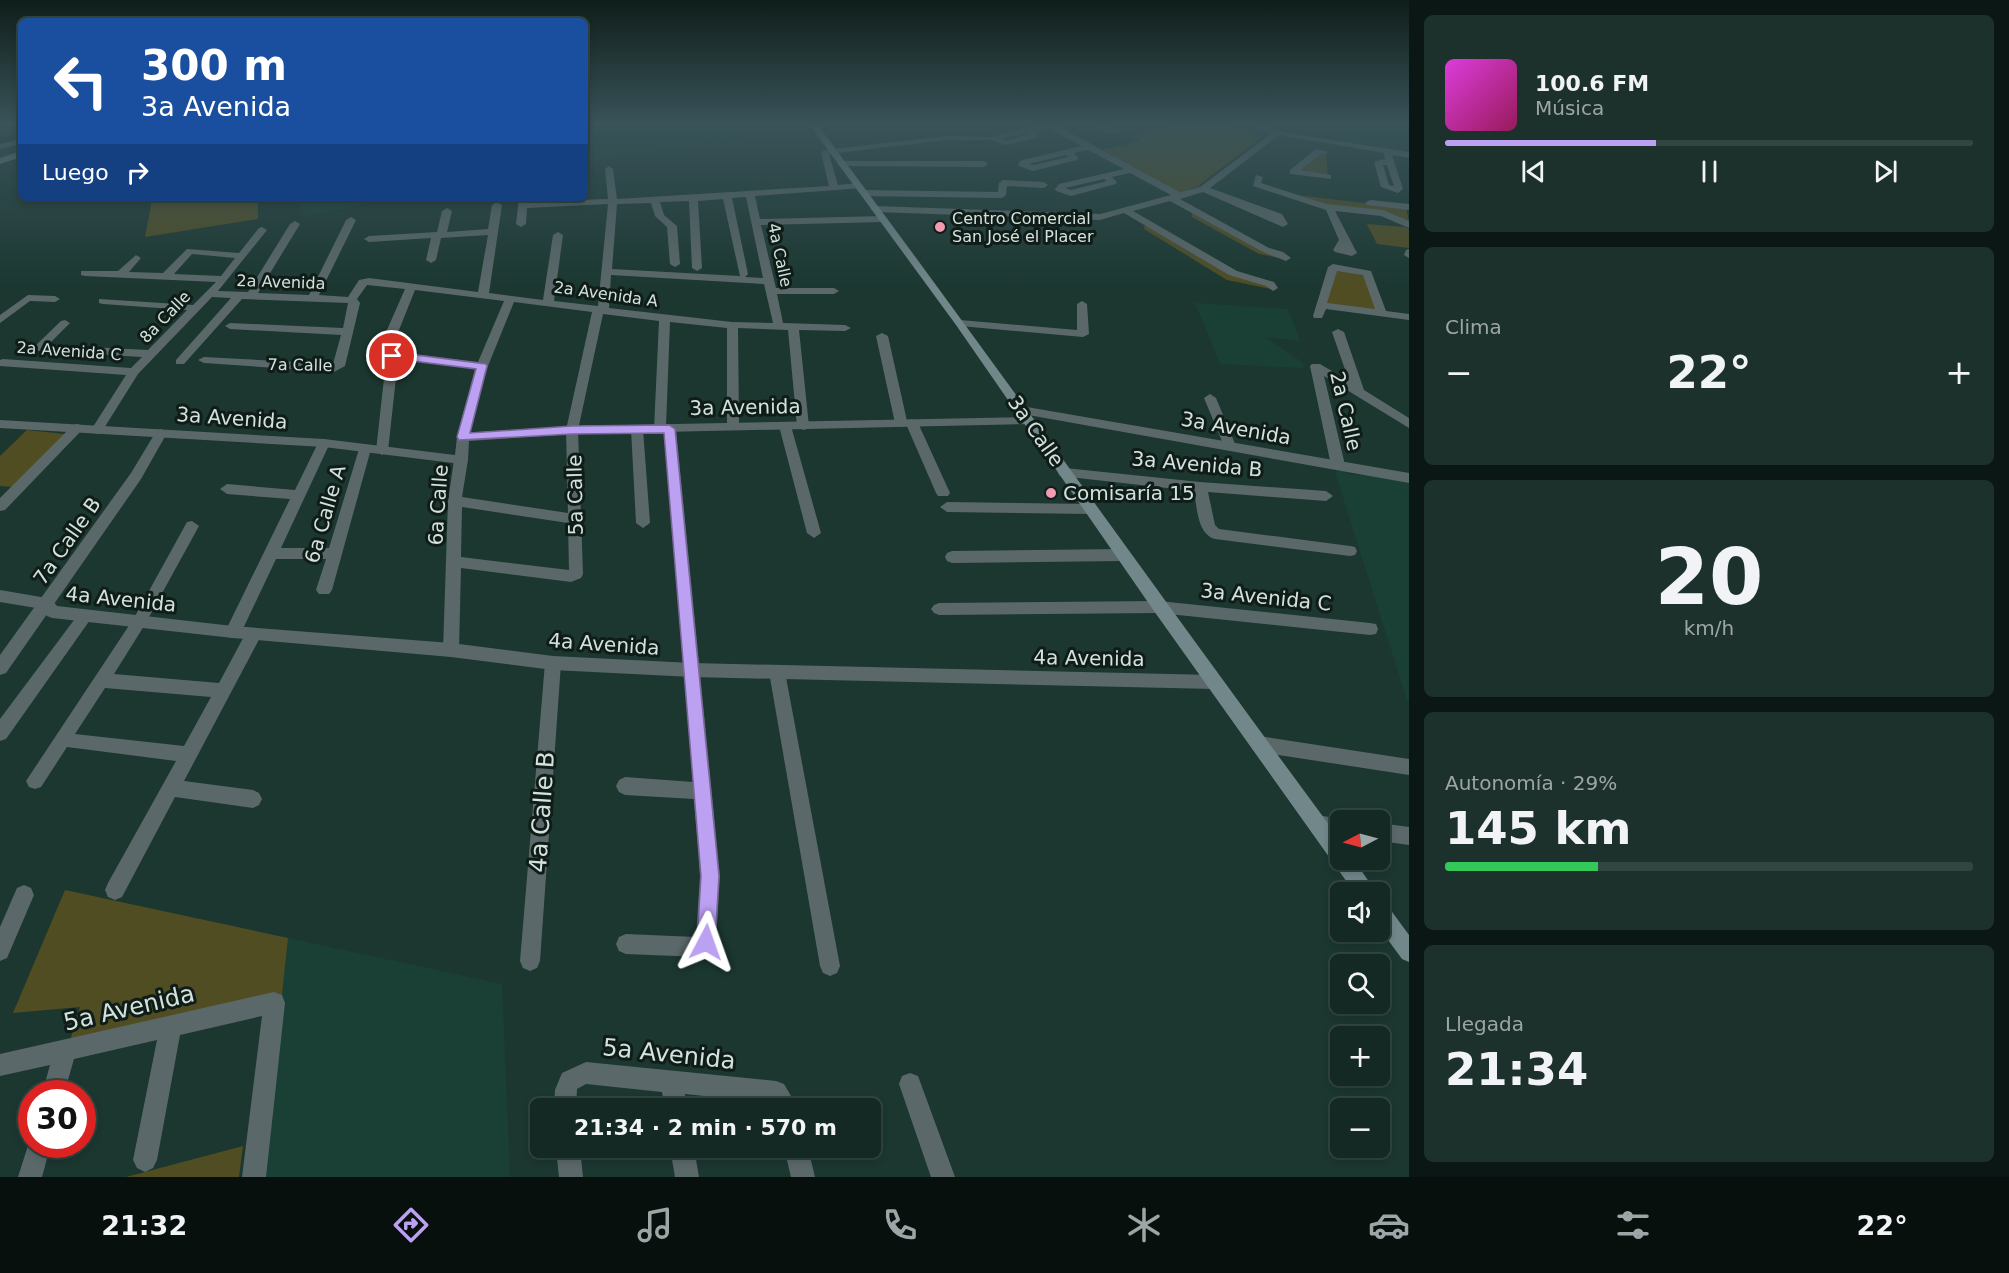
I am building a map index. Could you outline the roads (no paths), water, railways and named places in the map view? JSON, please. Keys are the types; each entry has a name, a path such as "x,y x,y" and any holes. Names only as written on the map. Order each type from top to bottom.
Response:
{"main road":[{"name":"3a Calle","path":"853,179 960,323 1159,607 1330,842"},
{"path":"1390,926 1409,952"}],"street":[{"name":"5a Calle","path":"454,562 571,576 576,574 572,430 601,311 607,272 614,202 611,179"},
{"path":"832,179 834,188"},
{"path":"1093,179 1062,186 1059,189 1071,193 1113,182 1109,179"},
{"path":"1146,179 1196,211 1266,250 1282,254 1285,259 1280,260 1259,254 1191,216 1196,211"},
{"path":"756,222 880,214 1092,218 1176,197 1228,179"},
{"path":"1251,179 1256,184 1329,207 1383,213 1409,225"},
{"path":"521,224 524,202 614,202 834,188 1002,195 1003,183 1044,185"},
{"path":"1203,189 1276,214 1283,224 1221,196"},
{"name":"4a Calle","path":"750,194 778,322"},
{"path":"1292,195 1409,207"},
{"path":"727,196 743,274"},
{"path":"693,198 697,268"},
{"path":"655,200 660,216 672,226 675,264"},
{"path":"483,296 497,205"},
{"path":"1329,207 1344,240"},
{"path":"431,260 447,211"},
{"path":"1126,211 1233,273 1270,284 1273,289 1227,280 1144,229 1144,226 1149,225"},
{"path":"313,298 351,220"},
{"path":"252,294 295,224"},
{"name":"8a Calle","path":"97,430 134,372 224,279 262,230"},
{"path":"369,239 493,232"},
{"path":"548,303 558,235"},
{"path":"165,277 190,251 242,256"},
{"path":"120,275 136,258"},
{"path":"1382,314 1367,273 1332,268 1320,310 1409,317"},
{"path":"607,272 834,291"},
{"path":"85,273 224,279"},
{"name":"2a Avenida A","path":"363,282 732,325 845,327"},
{"name":"7a Calle","path":"204,360 334,368 342,363 355,303 351,300 363,282"},
{"path":"382,451 393,330 411,287"},
{"name":"2a Avenida","path":"210,294 351,300"},
{"path":"180,362 240,294"},
{"path":"0,320 28,298 55,299"},
{"name":"6a Calle","path":"451,650 455,501 463,437 482,366 510,299"},
{"path":"104,302 197,308"},
{"path":"960,323 1083,333 1082,304"},
{"path":"626,944 700,947 706,942 710,876 692,670 665,429 665,318"},
{"path":"65,323 39,348 152,354"},
{"path":"732,325 734,426"},
{"path":"230,326 348,332"},
{"path":"793,327 803,426"},
{"path":"1338,332 1359,394 1409,424"},
{"path":"882,336 907,423 945,500 1090,509"},
{"path":"392,356 482,366"},
{"name":"2a Avenida C","path":"3,363 134,372"},
{"name":"2a Calle","path":"1338,465 1316,366 1359,394"},
{"path":"1210,398 1230,446"},
{"name":"3a Avenida","path":"463,437 572,430 907,423 1025,415 1230,446 1409,478"},
{"name":"3a Avenida","path":"0,424 324,443 461,460"},
{"path":"785,426 814,533"},
{"path":"0,506 77,428"},
{"path":"637,429 644,523"},
{"name":"7a Calle B","path":"0,668 136,476 161,433"},
{"path":"233,632 324,443"},
{"name":"6a Calle A","path":"324,590 365,449"},
{"name":"3a Avenida B","path":"1065,473 1200,487 1326,496"},
{"path":"1200,487 1208,527 1215,534 1350,551"},
{"path":"228,489 298,495"},
{"path":"455,501 575,519"},
{"path":"35,781 139,622 192,526"},
{"path":"271,553 334,554"},
{"path":"952,557 1124,555"},
{"name":"4a Avenida","path":"0,596 47,604 52,612 85,616 254,634 451,650 553,663 692,670 1214,682"},
{"name":"3a Avenida C","path":"939,609 1159,607 1370,629"},
{"path":"0,733 85,616"},
{"path":"115,890 254,634"},
{"name":"4a Calle B","path":"530,961 553,663"},
{"path":"777,672 830,966"},
{"path":"100,680 222,691"},
{"path":"1283,747 1285,741 1297,739 1409,758"},
{"path":"73,742 188,754"},
{"path":"1259,744 1409,767"},
{"path":"625,786 702,791"},
{"path":"171,788 253,798"},
{"path":"1317,824 1330,826"},
{"path":"1390,833 1409,836"},
{"path":"0,951 24,895"},
{"name":"5a Avenida","path":"0,1065 271,1003 274,1006 254,1177"},
{"path":"145,1160 171,1026"},
{"path":"57,1080 65,1050"},
{"name":"5a Avenida","path":"565,1098 569,1079 576,1074 586,1073 769,1098"},
{"path":"672,1083 674,1098"},
{"path":"910,1084 943,1177"},
{"path":"30,1177 35,1158"},
{"path":"569,1158 571,1177"},
{"path":"684,1158 687,1177"},
{"path":"798,1158 803,1177"}],"place":[{"name":"Centro Comercial San José el Placer","path":"940,227"},
{"name":"Comisaría 15","path":"1051,493"}]}
